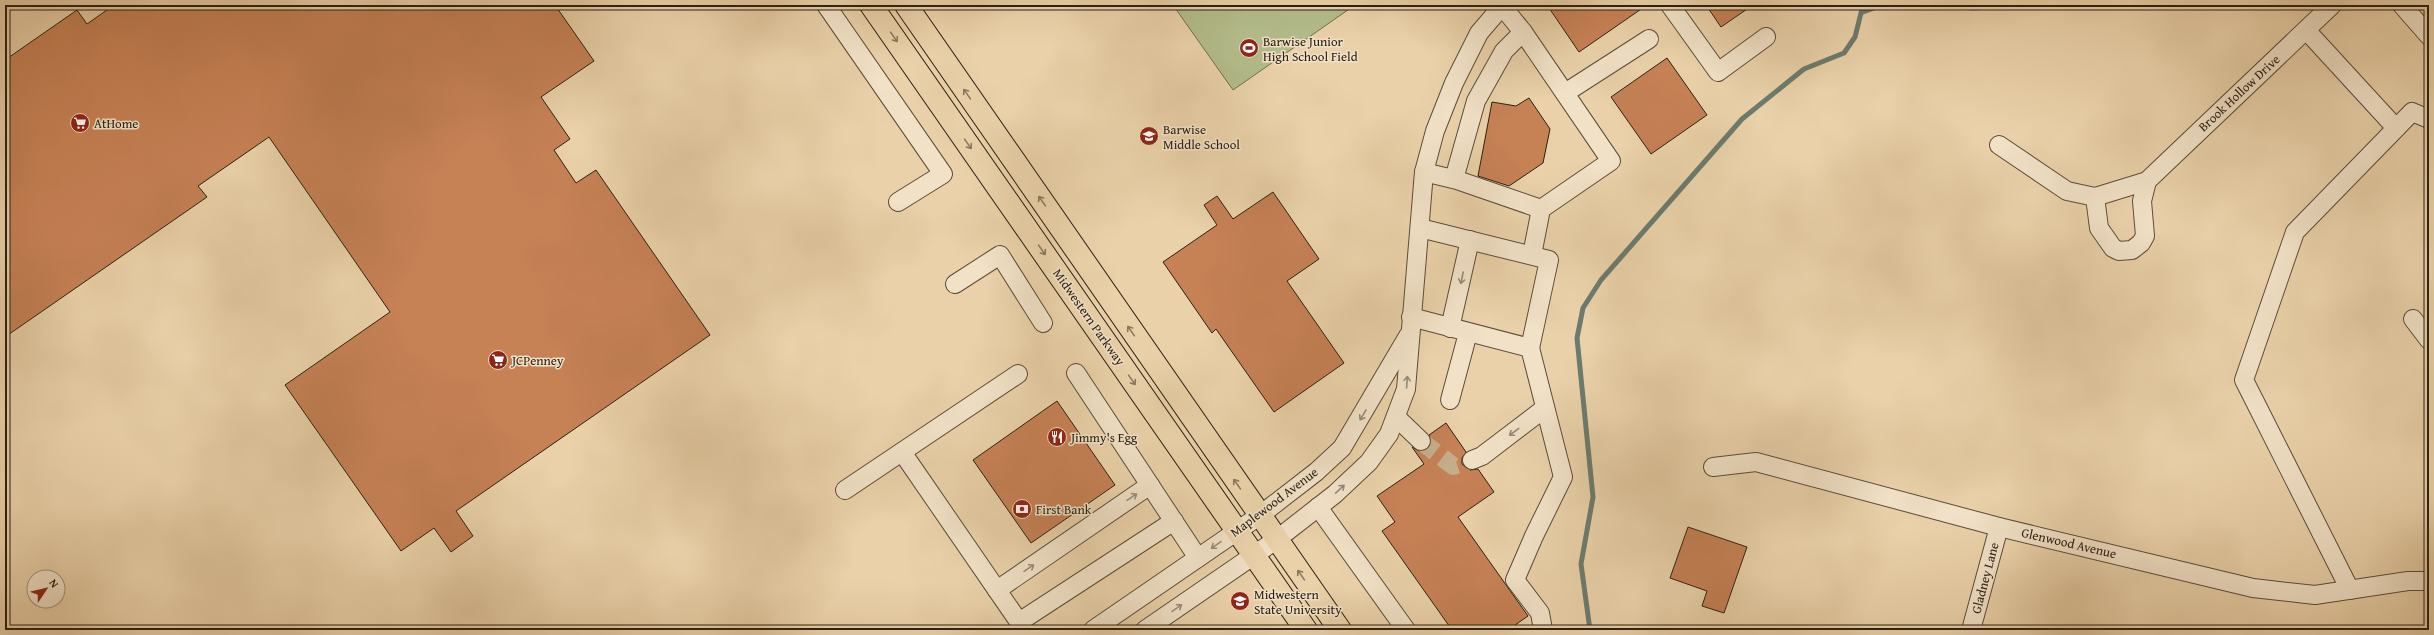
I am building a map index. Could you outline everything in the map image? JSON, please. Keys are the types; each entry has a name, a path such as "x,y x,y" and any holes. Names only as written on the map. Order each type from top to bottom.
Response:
{"main road":[{"name":"Midwestern Parkway","path":"872,5 1306,630"},
{"name":"Midwestern Parkway","path":"906,5 1276,540 1340,630"},
{"path":"1007,199 1029,183"}],"street":[{"path":"826,5 943,174 898,202"},
{"path":"1502,5 1523,32 1611,161 1541,209 1532,255"},
{"name":"Maplewood Avenue","path":"1145,630 1276,540 1318,507 1369,462 1389,434 1406,390 1424,172 1435,131 1454,84 1479,33 1502,5"},
{"path":"1670,5 1718,72 1766,37"},
{"name":"Brook Hollow Drive","path":"2000,145 2068,191 2095,197 2147,181 2332,5"},
{"path":"2402,5 2429,36"},
{"path":"2306,30 2396,128"},
{"path":"1454,179 1476,101 1504,51 1523,32"},
{"path":"1565,93 1649,39"},
{"path":"2350,590 2244,380 2295,232 2412,112 2429,119"},
{"path":"1424,172 1454,179 1541,209"},
{"path":"2095,197 2099,228 2113,248 2119,251 2132,250 2141,243 2145,236 2142,201 2147,181"},
{"path":"1420,228 1549,260 1530,348 1563,477 1534,536 1516,580 1540,613 1543,630"},
{"path":"1450,328 1470,240"},
{"path":"955,284 1000,255 1043,322"},
{"path":"2413,319 2429,340"},
{"path":"1411,324 1450,328 1530,348"},
{"name":"Maplewood Avenue","path":"1093,630 1260,516 1316,472 1342,448 1378,390 1411,324"},
{"path":"1450,400 1468,333"},
{"path":"1076,373 1198,558"},
{"path":"845,490 1018,374"},
{"path":"1472,460 1482,456 1545,408"},
{"path":"1396,417 1420,441"},
{"path":"902,452 1019,622 1174,521"},
{"name":"Glenwood Avenue","path":"1713,467 1756,462 1999,527 2253,588 2314,595 2408,581 2429,581"},
{"path":"997,590 1150,485"},
{"path":"1318,507 1406,630"},
{"name":"Gladney Lane","path":"1971,630 1999,527"}],"green space":[{"name":"Barwise Junior High School Field","path":"1173,5 1355,5 1233,90"}],"building":[{"path":"114,5 555,5 594,61 541,97 570,139 554,150 576,183 596,170 710,335 456,511 473,536 451,552 434,528 401,551 285,385 390,312 269,137 198,186 207,197 5,337 5,60 77,10 87,24"},
{"path":"1547,5 1647,5 1579,52"},
{"path":"1706,5 1753,5 1721,27"},
{"path":"1667,58 1707,115 1651,154 1611,97"},
{"path":"1529,98 1550,129 1543,163 1509,186 1478,176 1492,102 1516,106"},
{"path":"1273,192 1319,259 1287,281 1344,363 1274,412 1216,329 1212,333 1163,262 1217,225 1204,205 1217,196 1233,219"},
{"path":"1057,401 1115,485 1031,543 973,460"},
{"path":"1446,423 1466,452 1462,458 1462,464 1470,470 1478,469 1494,492 1458,517 1528,616 1508,630 1452,630 1382,531 1395,522 1377,496 1424,464 1412,447 1419,451 1428,449 1431,443 1429,435"},
{"path":"1688,527 1747,547 1724,613 1702,606 1707,591 1670,578"}],"waterway":[{"path":"1590,630 1581,564 1593,497 1577,338 1583,308 1601,280 1742,119 1804,69 1844,53 1855,37 1863,5"},
{"path":"1863,12 1882,5"},
{"path":"1942,5 1973,8 2022,5"}],"tunnel":[{"path":"1421,441 1453,466 1472,460"}],"place":[{"name":"Barwise Junior High School Field","path":"1249,48"},
{"name":"AtHome","path":"80,123"},
{"name":"Barwise Middle School","path":"1149,136"},
{"name":"JCPenney","path":"498,360"},
{"name":"Jimmy's Egg","path":"1057,437"},
{"name":"First Bank","path":"1022,509"},
{"name":"Midwestern State University","path":"1240,601"}]}
